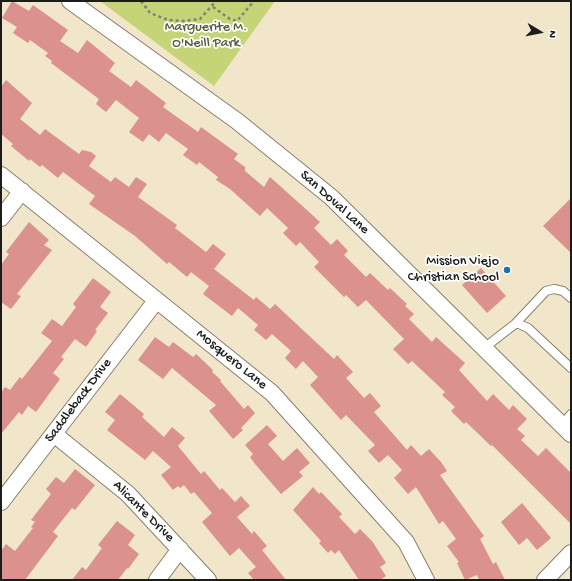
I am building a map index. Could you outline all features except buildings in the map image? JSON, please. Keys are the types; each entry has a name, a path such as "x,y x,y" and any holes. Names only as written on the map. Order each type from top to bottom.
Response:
{"street":[{"name":"San Doval Lane","path":"70,1 237,121 331,197 484,348 568,425"},
{"name":"Mosquero Lane","path":"1,175 272,393 406,542 426,580"},
{"path":"1,218 22,191"},
{"name":"Saddleback Drive","path":"1,502 156,300"},
{"name":"Alicante Drive","path":"54,434 128,494 208,580"},
{"path":"157,580 180,549"},
{"path":"545,580 571,553"}],"lane":[{"path":"484,348 515,324 546,291 554,289 563,291 571,298"},
{"path":"515,324 528,328 571,368"}],"path":[{"path":"141,1 150,13 164,19 176,21 190,21 200,18 213,7 216,1"},
{"path":"213,7 237,21 254,1"}],"green space":[{"name":"Marguerite M. O'Neill Park","path":"100,1 275,1 214,86"}],"place":[{"name":"Mission Viejo Christian School","path":"507,270"}]}
